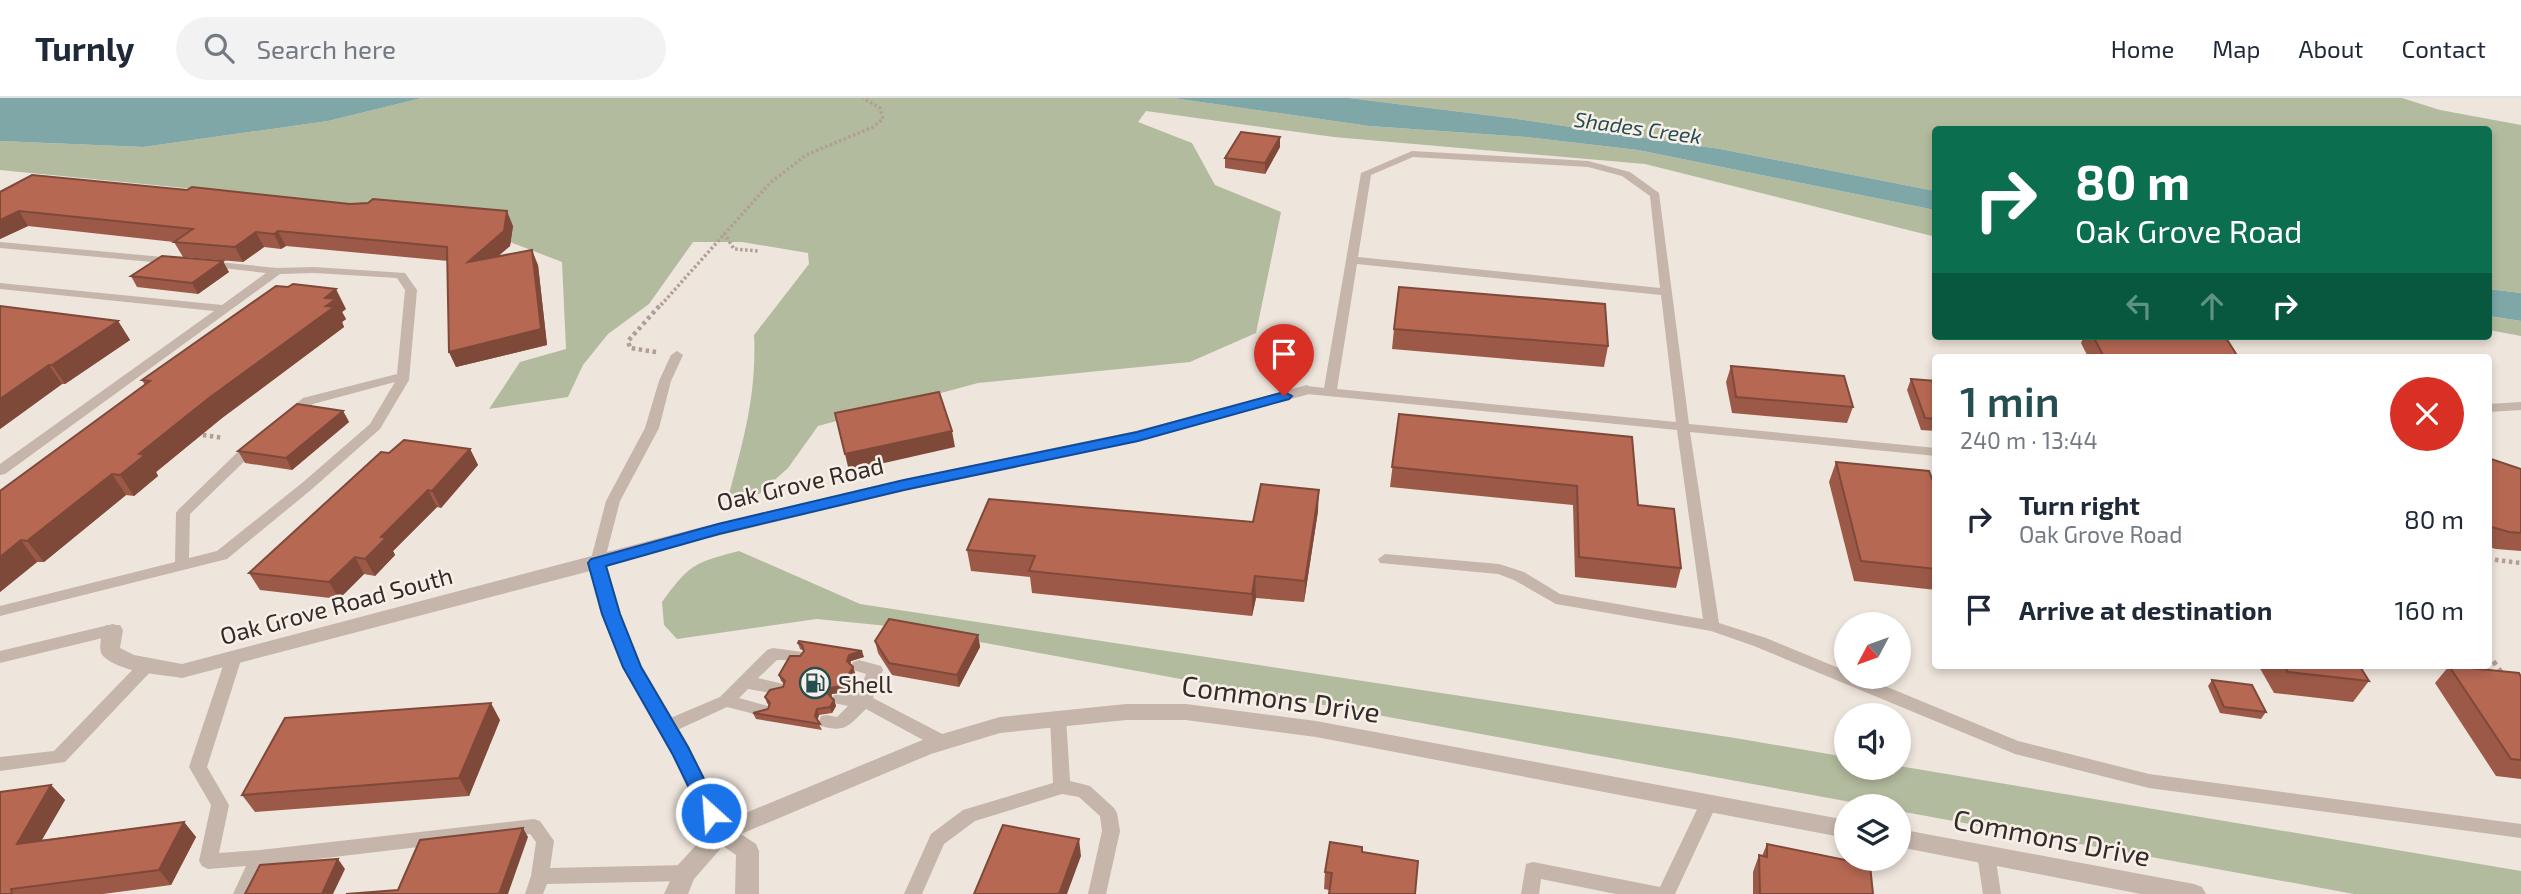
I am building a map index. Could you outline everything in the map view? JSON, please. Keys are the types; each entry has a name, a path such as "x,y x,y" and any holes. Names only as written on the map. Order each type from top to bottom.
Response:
{"street":[{"name":"Oak Grove Road","path":"597,563 698,534 904,485 1138,436 1307,390"},
{"name":"Oak Grove Road South","path":"113,630 110,651 128,662 181,671 597,563"},
{"path":"597,563 611,614 632,667 667,727 721,833 748,851 747,894"},
{"name":"Commons Drive","path":"721,833 925,747 1000,725 1126,712 1186,712 1303,727 1834,827"},
{"path":"680,884 721,833"},
{"name":"Commons Drive","path":"1911,840 2194,894"}],"lane":[{"path":"1330,392 1366,173 1412,154 1588,164 1626,174 1655,195 1683,427 1712,626"},
{"path":"0,245 186,262"},
{"path":"1351,260 1667,292"},
{"path":"0,611 222,555 375,426 404,376 411,290 401,275 313,270 277,271 199,264"},
{"path":"0,471 277,271"},
{"path":"0,286 227,309"},
{"path":"597,563 613,501 652,428 665,381 677,355"},
{"path":"182,564 183,513 248,448 308,401 404,376"},
{"path":"1307,390 1932,452"},
{"path":"2492,408 2515,406 2521,420"},
{"path":"1385,559 1499,569 1519,576 1556,599 1712,626 1834,672"},
{"path":"0,657 113,630"},
{"path":"667,727 726,701 772,654 796,656"},
{"path":"234,657 198,767 220,805 208,860 260,858 534,826 545,841 537,885 680,884"},
{"path":"0,764 60,757 147,665"},
{"path":"827,721 840,724 864,701 875,670 859,666"},
{"path":"745,682 777,688"},
{"path":"1877,690 2015,747 2149,781 2521,831"},
{"path":"840,699 864,701 942,743"},
{"path":"726,701 762,710"},
{"path":"1058,717 1062,787"},
{"path":"913,894 937,839 969,815 1062,787 1084,791 1108,813 1111,831 1097,894"},
{"path":"1666,894 1708,804"},
{"path":"1986,854 1992,894"},
{"path":"242,894 260,858"},
{"path":"1530,894 1533,870 1658,894"}],"path":[{"path":"677,355 636,350 630,348 628,341 724,233 790,166 806,155 873,127 883,119 880,107 863,98"},
{"path":"724,233 734,249 759,251"},
{"path":"186,432 223,438"},
{"path":"2492,559 2521,563"},
{"path":"2492,660 2508,682"}],"green space":[{"path":"422,98 1173,98 1369,126 1526,137 1638,150 1932,209 1932,236 1645,164 1334,137 1146,111 1138,122 1192,143 1215,185 1281,212 1256,333 1190,362 978,383 818,426 788,468 759,494 728,498 751,398 754,335 809,264 808,253 742,242 693,242 649,304 608,334 583,365 568,397 489,409 520,362 566,349 562,262 432,212 0,170 0,141 143,147 328,121"},
{"path":"1349,98 2402,98 2440,110 2521,125 2521,293 2492,289 2492,126 1932,126 1932,190 1720,149 1510,118"},
{"path":"2492,317 2521,321 2521,336 2492,331"},
{"path":"739,551 860,604 1834,755 1834,780 1911,780 1911,768 2521,871 2521,894 2354,894 1911,813 1911,794 1834,794 1834,799 898,627 817,619 677,639 664,625 662,602 687,572 712,559"}],"water":[{"path":"0,98 422,98 328,121 143,147 0,141"},
{"path":"1173,98 1349,98 1510,118 1720,149 1932,190 1932,209 1638,150 1526,137 1369,126"},
{"path":"2492,289 2521,293 2521,321 2492,316"}],"building":[{"path":"1241,132 1280,137 1265,163 1225,158"},
{"path":"32,175 187,190 192,187 350,204 368,203 373,199 507,211 504,231 468,262 532,250 541,329 449,352 447,247 278,231 274,234 256,232 235,247 174,242 193,229 19,211 0,220 0,192"},
{"path":"162,256 223,261 192,283 131,276"},
{"path":"293,284 336,289 325,298 336,299 326,306 334,307 209,398 139,454 145,455 120,475 112,474 27,541 21,540 0,557 0,491 150,381 142,380 276,286 288,287"},
{"path":"1399,287 1605,304 1608,346 1394,329"},
{"path":"0,306 118,321 0,399"},
{"path":"2095,340 2227,340 2236,354 2102,354"},
{"path":"1731,366 1844,376 1853,407 1736,397"},
{"path":"1911,379 1932,381 1932,419 1925,418"},
{"path":"939,392 952,431 845,454 835,413"},
{"path":"297,404 343,411 286,458 238,451"},
{"path":"1399,414 1632,437 1638,505 1674,509 1681,568 1579,557 1577,486 1392,467"},
{"path":"404,440 470,449 432,491 428,490 381,537 386,538 365,559 355,557 329,582 249,573 381,452 389,453"},
{"path":"2492,459 2521,469 2521,533 2492,527"},
{"path":"1836,462 1929,471 1932,479 1932,569 1861,561"},
{"path":"1261,484 1319,490 1305,581 1255,576 1252,594 1029,571 1035,556 967,550 989,499 1253,522"},
{"path":"889,619 978,635 957,675 889,663 875,641"},
{"path":"799,641 862,651 849,655 847,661 853,667 842,686 830,688 828,694 834,700 830,707 817,709 815,716 820,724 753,713 768,709 770,703 765,697 770,690 783,687 785,681 779,675 790,656 800,656 804,651"},
{"path":"2286,669 2362,669 2369,681 2288,672"},
{"path":"2451,669 2519,673 2521,760 2511,759"},
{"path":"2212,680 2252,685 2266,712 2224,707"},
{"path":"491,703 459,778 242,795 285,718"},
{"path":"51,785 17,844 184,822 159,870 11,889 12,894 0,894 0,792"},
{"path":"1003,825 1079,839 1059,894 974,894"},
{"path":"523,828 499,894 346,894 398,890 420,840"},
{"path":"1330,842 1362,847 1362,852 1418,861 1415,894 1329,894 1332,873 1325,872"},
{"path":"1767,844 1834,858 1834,871 1871,871 1873,894 1760,894 1759,855 1767,857"},
{"path":"338,859 322,894 245,894 260,865"}],"place":[{"name":"Shell","path":"815,683"}],"route":[{"path":"711,813 681,752 632,667 611,614 597,563 718,529 904,485 1138,436 1284,396"}],"water label":[{"name":"Shades Creek","path":"1638,127"}]}
